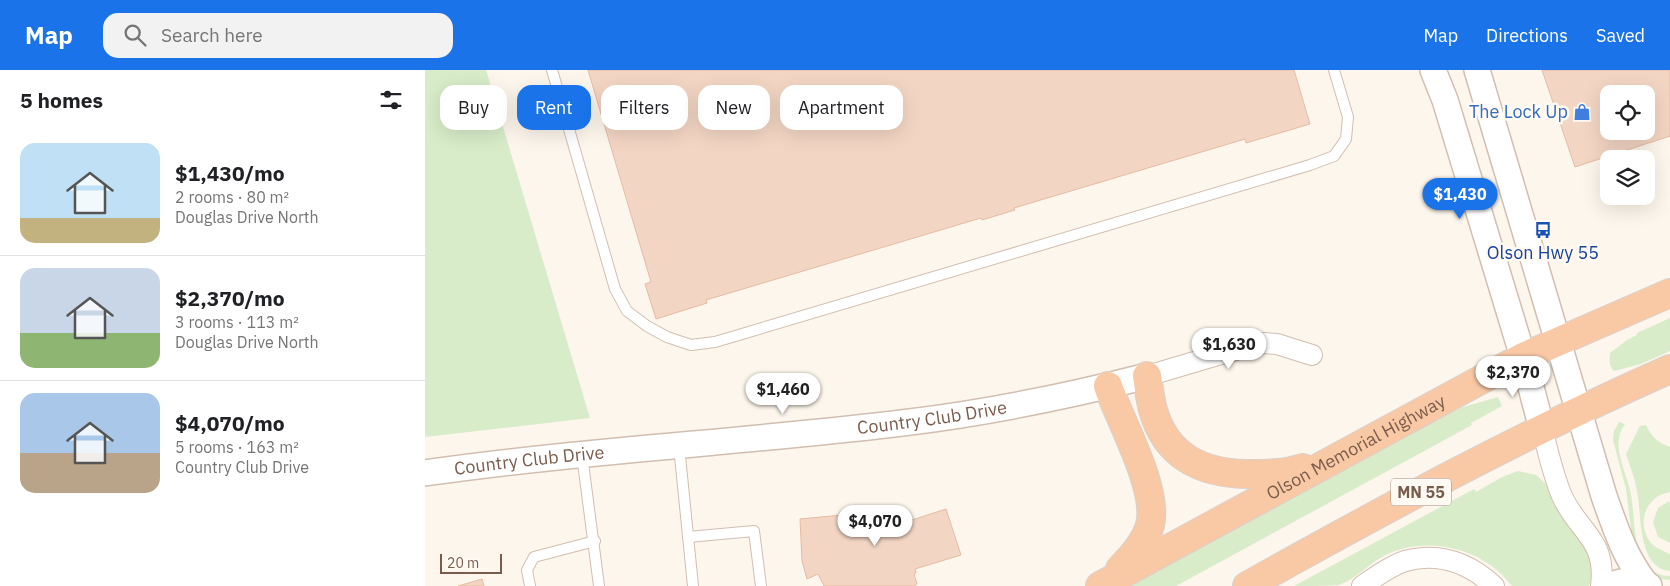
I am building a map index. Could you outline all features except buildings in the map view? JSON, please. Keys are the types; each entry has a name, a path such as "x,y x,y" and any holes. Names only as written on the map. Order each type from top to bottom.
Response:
{"highway":[{"name":"Olson Memorial Highway","path":"1100,586 1523,357 1670,293"},
{"name":"MN 55","path":"1247,586 1579,410 1670,369"},
{"path":"1147,376 1153,411 1170,444 1185,458 1205,469 1228,474 1291,472 1335,458"},
{"path":"1100,586 1124,565 1147,534 1152,510 1136,453 1108,386"}],"street":[{"path":"1433,70 1445,100 1523,357 1553,472 1563,497 1597,548 1601,562 1601,586"},
{"path":"1477,70 1604,496 1624,549 1634,569 1648,585"},
{"name":"Country Club Drive","path":"425,473 582,455 911,422 991,410 1108,386 1265,343 1277,344 1312,355"},
{"path":"1362,586 1405,561 1432,559 1449,560 1467,566 1494,586"},
{"path":"1609,586 1622,581 1635,581 1648,585"}],"lane":[{"path":"552,70 615,289 627,311 647,326 667,337 691,345 715,342 1301,168 1334,156 1346,139 1348,117 1334,70"},
{"path":"679,445 693,586"},
{"path":"582,455 595,541 599,586"},
{"path":"688,538 754,531 761,586"},
{"path":"530,586 527,570 535,557 595,541"}],"green space":[{"path":"425,70 486,70 490,85 440,85 440,130 504,130 590,418 425,437"},
{"path":"1670,318 1670,351 1641,364 1614,371 1610,363 1610,353 1637,335 1637,333"},
{"path":"1498,397 1502,406 1471,423 1472,425 1176,586 1130,586 1434,420 1463,407"},
{"path":"1619,422 1625,424 1619,440 1619,448 1630,490 1637,543 1647,566 1657,573 1670,576 1670,580 1661,579 1651,574 1633,545 1626,489 1613,440 1614,431"},
{"path":"1646,425 1655,439 1670,447 1670,492 1654,499 1649,505 1645,512 1644,528 1652,544 1670,554 1670,571 1659,568 1646,551 1636,486 1626,454 1640,426"},
{"path":"1518,471 1536,475 1544,482 1578,531 1592,562 1592,576 1589,586 1512,586 1499,572 1473,555 1444,547 1428,546 1398,550 1384,556 1339,585 1294,586 1474,489 1476,492 1502,477"},
{"path":"1669,501 1670,543 1658,537 1653,522 1658,508"}],"place":[{"name":"The Lock Up","path":"1582,112"},
{"name":"Olson Hwy 55","path":"1543,230"}]}
